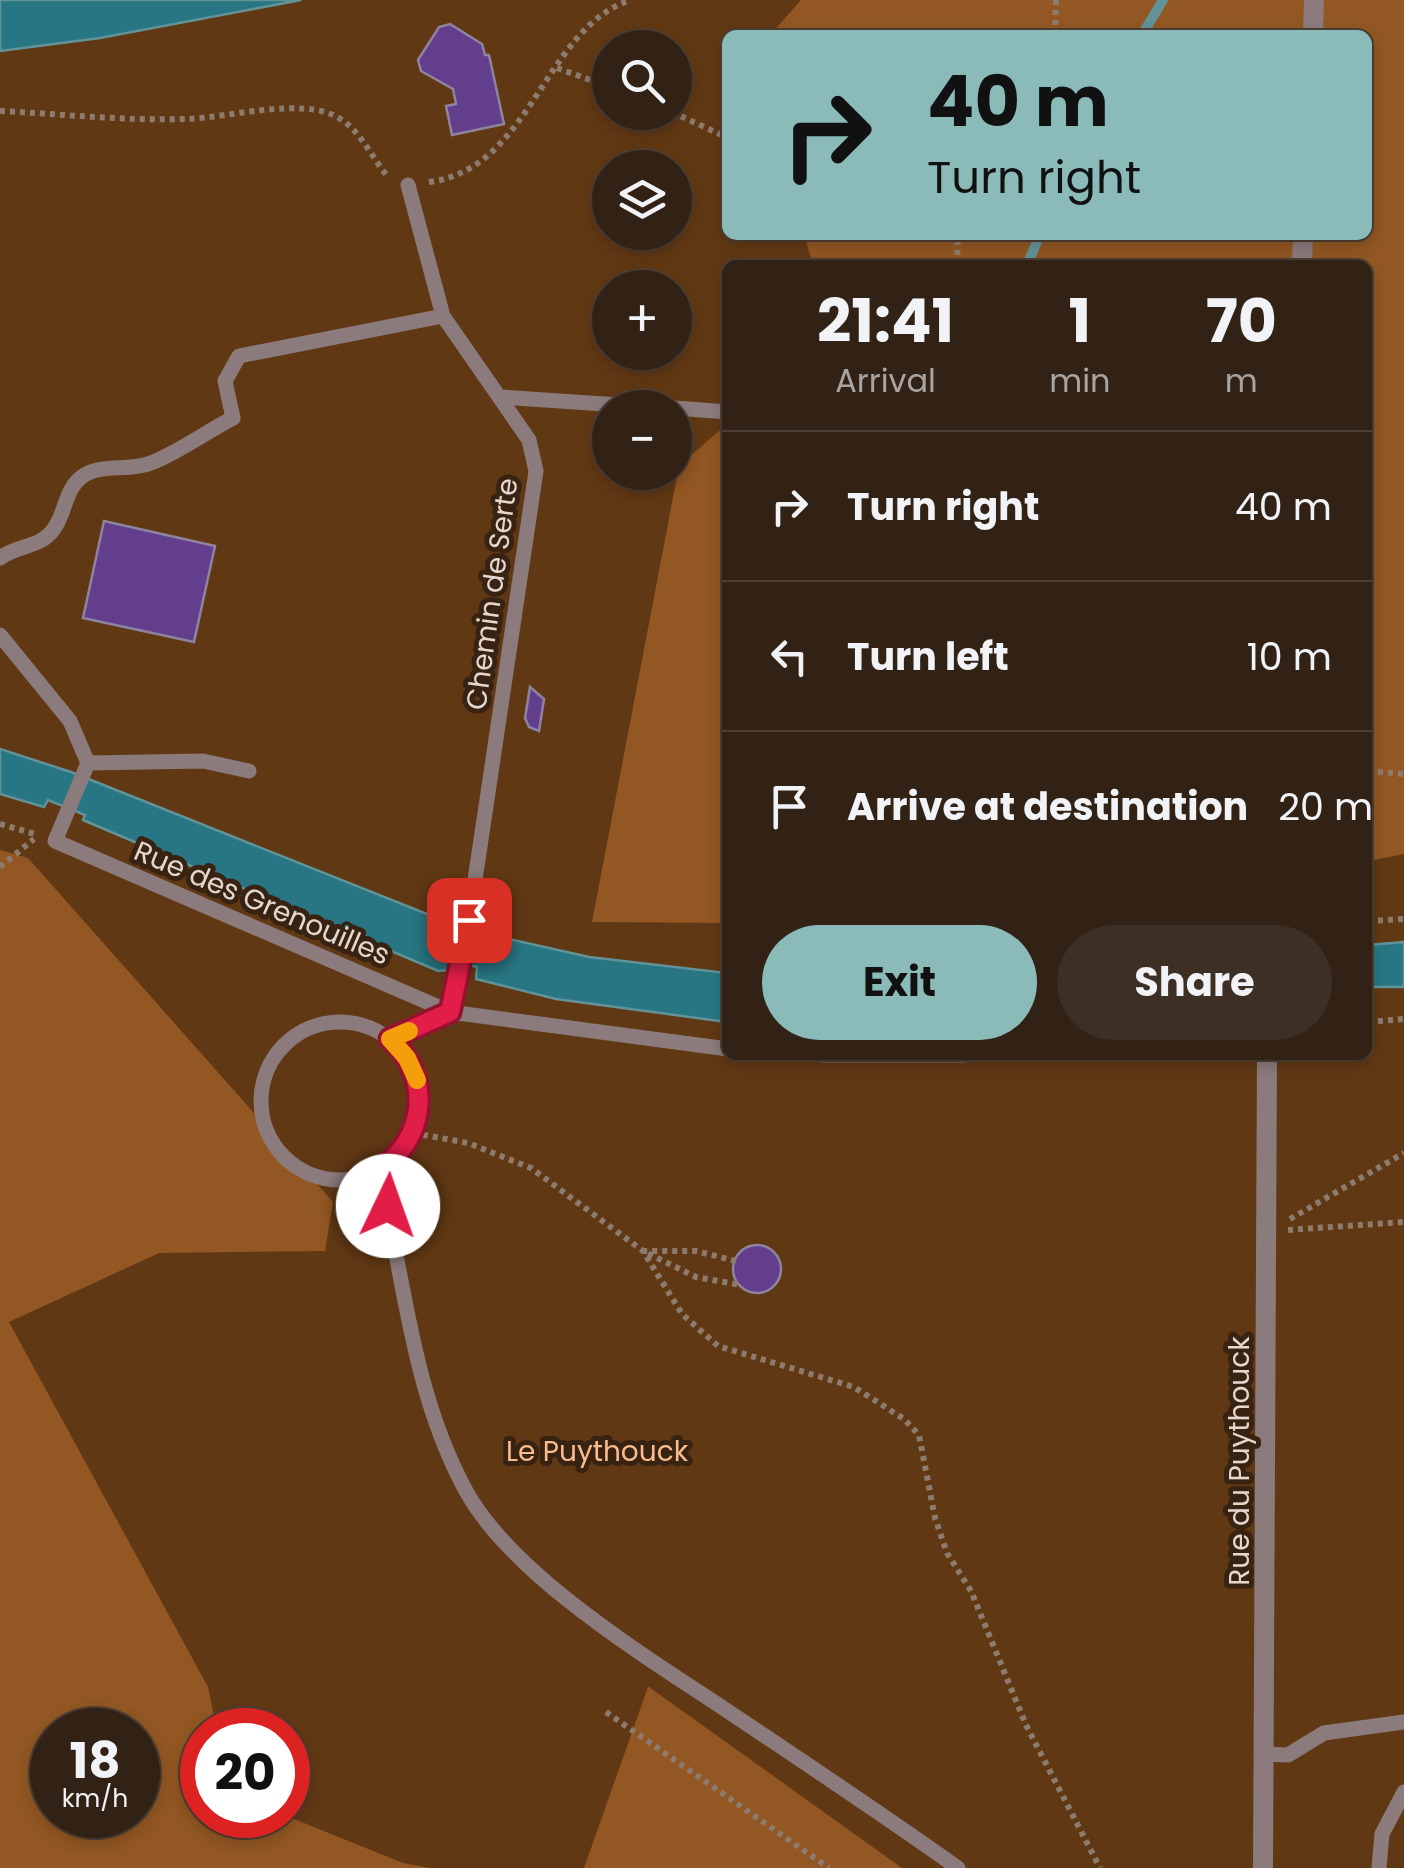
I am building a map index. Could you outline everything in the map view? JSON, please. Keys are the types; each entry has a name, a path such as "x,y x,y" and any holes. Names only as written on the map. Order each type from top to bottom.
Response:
{"street":[{"path":"1312,30 1314,0"},
{"name":"Rue du Puythouck","path":"1263,1868 1267,1060"}],"lane":[{"name":"Chemin de Serte","path":"408,185 443,316 529,440 536,471 469,920 450,1012"},
{"path":"0,558 12,548 39,543 55,528 67,496 80,478 98,469 122,470 152,463 233,418 224,381 239,356 443,316"},
{"path":"502,397 592,403"},
{"path":"692,409 722,412"},
{"path":"0,635 70,721 87,766 203,761 249,771"},
{"name":"Rue des Grenouilles","path":"87,766 55,841 450,1012 722,1048"},
{"path":"390,1039 450,1012"},
{"path":"354,1023 390,1039 407,1058 418,1082 419,1108 413,1133 399,1154 379,1170 342,1180 316,1176 292,1164 268,1133 261,1094 274,1057 292,1038 315,1026 354,1023"},
{"path":"379,1170 404,1280 414,1356 438,1429 468,1494 514,1552 639,1652 958,1868"},
{"path":"1265,1754 1288,1754 1324,1733 1404,1722"},
{"path":"1379,1868 1382,1834 1404,1792"}],"path":[{"path":"0,112 187,119 276,110 324,111 351,128 386,176 408,185 437,181 486,156 529,111 580,31 613,6 631,0"},
{"path":"1055,30 1056,0"},
{"path":"557,68 592,81"},
{"path":"692,121 722,135"},
{"path":"1372,771 1404,774"},
{"path":"0,824 39,835 0,867"},
{"path":"1372,921 1404,920"},
{"path":"1372,1022 1404,1019"},
{"path":"413,1133 468,1143 530,1168 643,1251 696,1277 740,1284"},
{"path":"1267,1231 1404,1152"},
{"path":"1267,1231 1404,1222"},
{"path":"643,1251 696,1252 736,1260"},
{"path":"643,1251 682,1314 718,1346 854,1388 895,1412 919,1436 935,1518 947,1553 971,1592 1026,1725 1100,1868"},
{"path":"606,1712 829,1868"}],"green space":[{"name":"Le Puythouck","path":"0,0 1404,0 1404,1868 0,1868"}],"shaded area":[{"path":"801,0 1404,0 1404,854 1372,860 1372,260 812,260 806,240 1372,240 1372,30 774,30"},
{"path":"722,428 722,923 592,922 674,490 692,490 692,455"},
{"path":"0,850 28,858 333,1202 325,1251 159,1253 9,1322 208,1687 212,1708 180,1708 180,1838 310,1838 310,1825 403,1863 430,1868 0,1868"},
{"path":"649,1687 902,1868 584,1868"}],"water":[{"path":"0,0 301,0 100,38 0,51"},
{"path":"0,749 71,772 452,924 456,940 480,941 483,933 589,957 722,972 722,1021 556,999 476,979 477,967 451,961 448,970 438,971 83,820 85,815 48,800 44,807 0,794"},
{"path":"1404,942 1404,987 1372,987 1372,945"}],"building":[{"path":"450,24 482,44 485,55 489,55 504,124 452,135 446,106 456,104 453,89 421,71 418,60 439,27"},
{"path":"104,521 215,546 194,642 83,618"},
{"path":"530,687 544,699 539,731 529,727 525,718"},
{"path":"757,1245 774,1252 781,1269 774,1286 757,1293 740,1286 733,1269 740,1252"}],"waterway":[{"path":"1145,30 1163,0"},
{"path":"1029,260 1038,240"}],"slow traffic":[{"path":"409,1031 390,1039 407,1058 417,1080"}],"route":[{"path":"388,1206 379,1170 407,1144 417,1121 420,1095 414,1070 390,1039 450,1012 469,920"}]}
